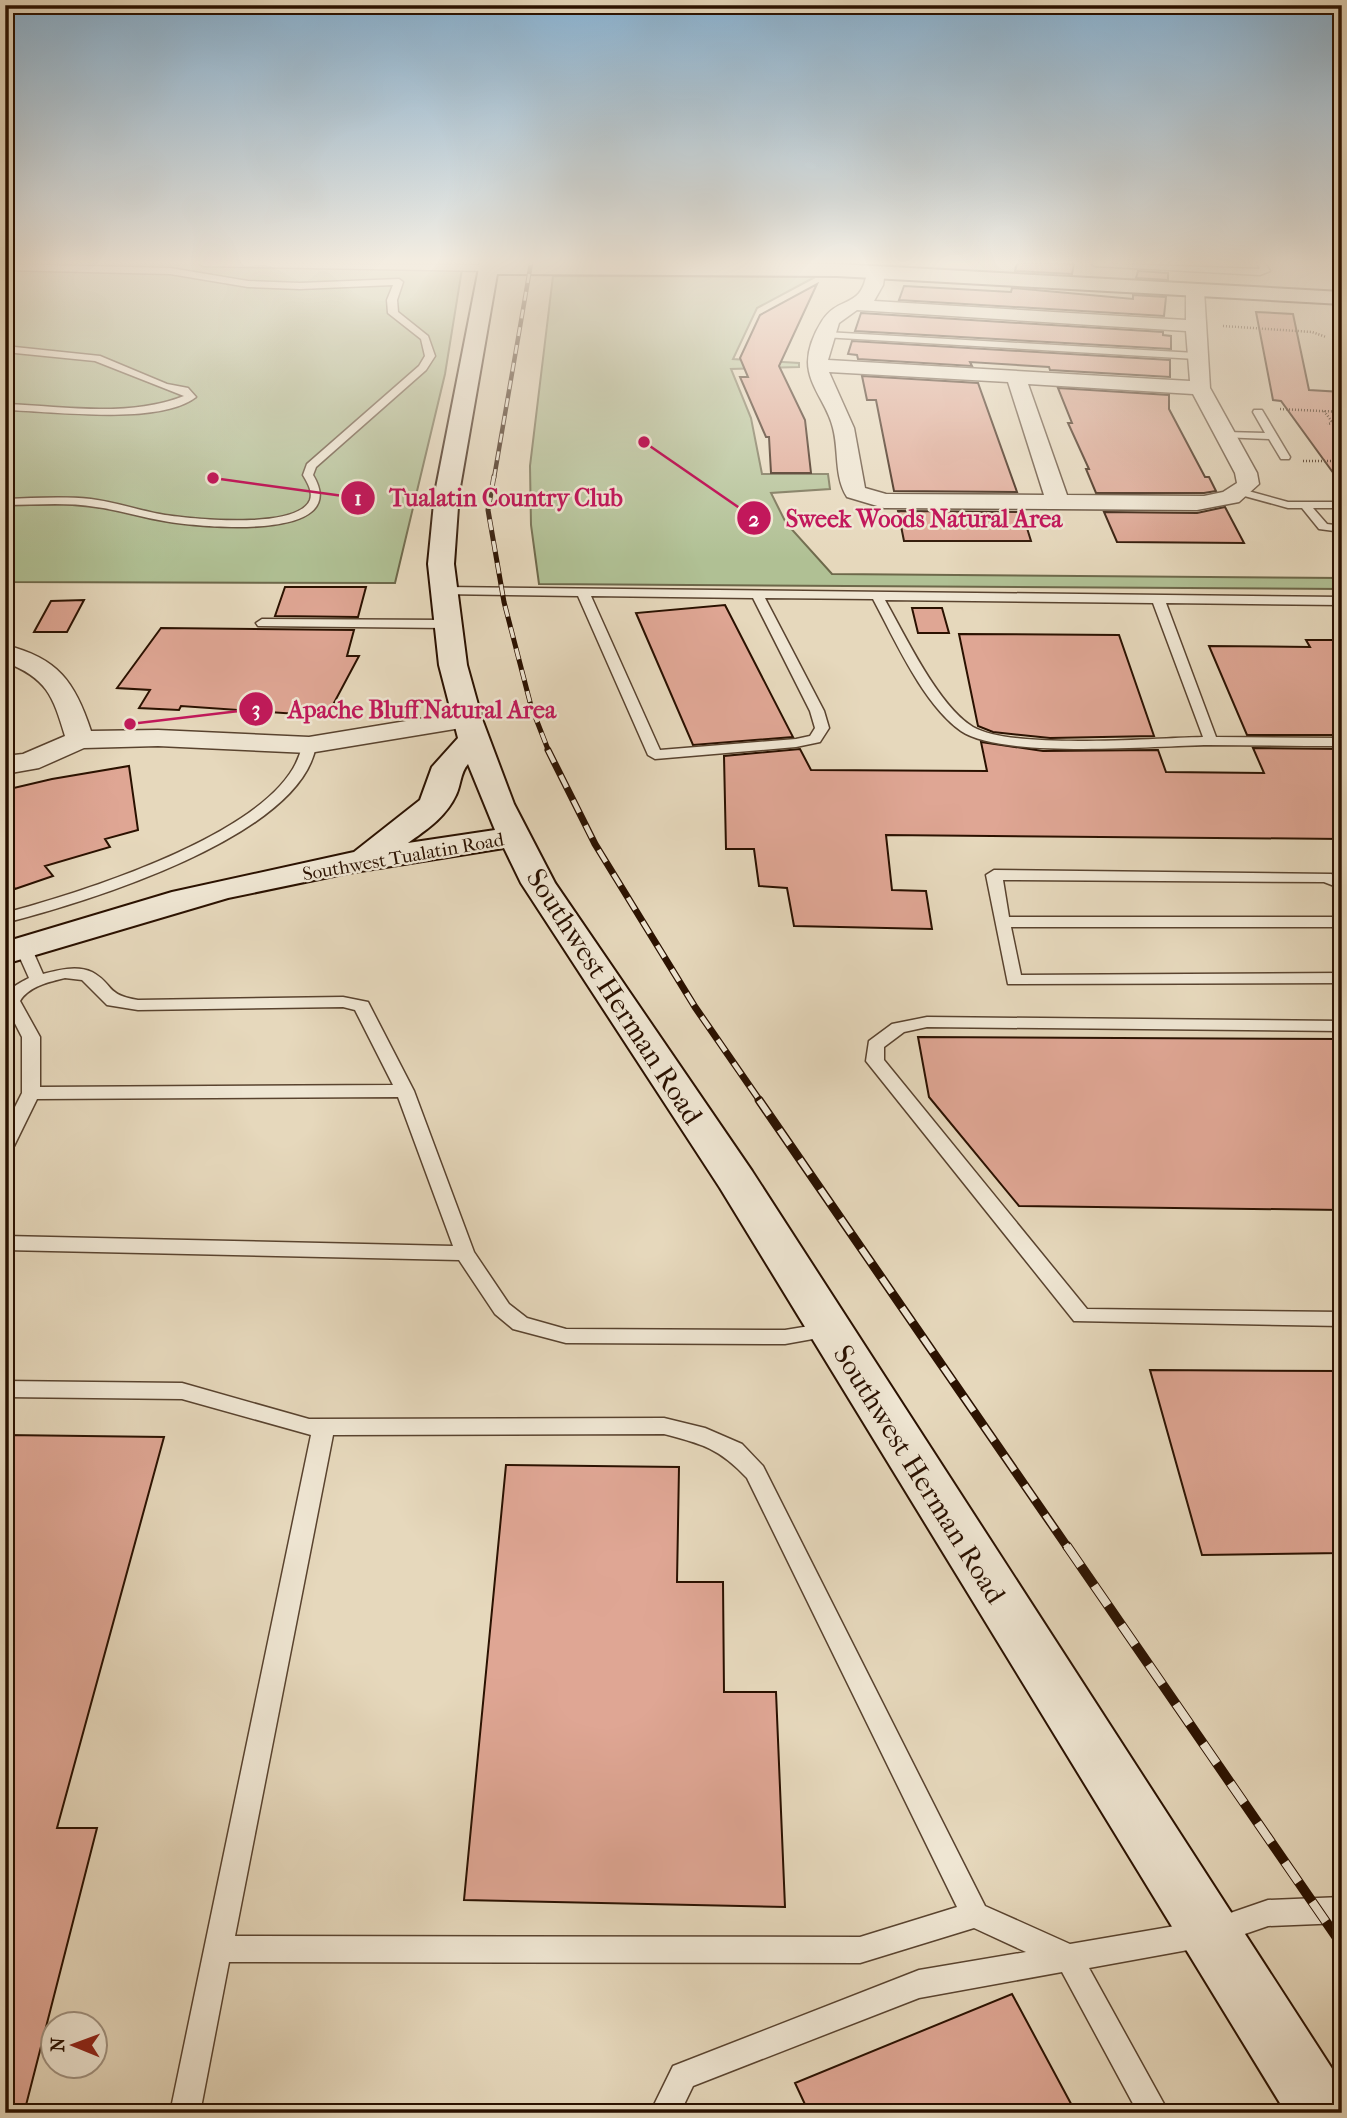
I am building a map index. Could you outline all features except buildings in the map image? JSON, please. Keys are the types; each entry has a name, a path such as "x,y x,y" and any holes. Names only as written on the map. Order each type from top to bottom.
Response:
{"main road":[{"name":"Southwest Tualatin Road","path":"23,961 184,899 361,861 514,837 493,792 471,729 453,665 444,591 442,528 471,362"},
{"path":"361,861 420,819 432,807 440,794 448,767 471,729"},
{"name":"Southwest Herman Road","path":"514,837 538,883 737,1181 828,1330 1323,2113"}],"street":[{"path":"818,362 845,430 851,484 855,492 867,498 884,501 1216,502 1236,495 1248,484 1246,473 1200,388 1197,362"},
{"path":"818,365 1200,388"},
{"path":"1018,377 1019,390 1058,502"},
{"path":"5,653 36,664 56,679 66,696 80,740"},
{"path":"5,765 29,762 80,740 158,738 309,745 471,729"}],"lane":[{"path":"5,407 145,409 180,403 191,397 184,390 165,387 106,362"},
{"path":"5,502 85,502 186,520 239,523 283,521 309,511 316,500 316,491 308,475 311,466 424,368 427,362"},
{"path":"1258,412 1285,457"},
{"path":"1225,436 1272,436"},
{"path":"1236,495 1288,505 1342,505"},
{"path":"1305,505 1319,526 1325,529 1342,529"},
{"path":"444,591 1342,601"},
{"path":"583,593 655,755 815,739 822,727 817,711 757,594"},
{"path":"877,596 941,700 967,729 978,735 1041,744 1342,742"},
{"path":"1158,599 1211,741"},
{"path":"262,622 447,624"},
{"path":"5,918 41,909 167,862 234,828 276,800 306,764 309,745"},
{"path":"1342,884 1326,877 994,875 1014,980 1342,978"},
{"path":"1002,922 1342,922"},
{"path":"5,1146 31,1093 31,1037 12,1001 18,991 23,961 87,976 113,1001 138,1005 344,1002 362,1006 405,1091 465,1253 502,1309 520,1324 566,1336 785,1336 828,1330"},
{"path":"1342,1026 927,1023 898,1028 875,1045 875,1061 1080,1316 1342,1319"},
{"path":"31,1093 405,1091"},
{"path":"5,1243 465,1253"},
{"path":"5,1389 182,1391 309,1427 664,1426 697,1434 734,1450 755,1472 975,1915 1068,1957 1154,2113"},
{"path":"185,2113 324,1427"},
{"path":"665,2113 683,2076 919,1984 1210,1933 1268,1913 1342,1910"},
{"path":"218,1949 860,1950 975,1915"}],"path":[{"path":"1324,411 1333,423 1327,424"},
{"path":"1336,450 1342,454"}],"green space":[{"path":"5,362 447,362 395,583 5,582"},
{"path":"543,362 799,363 799,367 731,369 751,418 762,474 828,474 830,489 771,493 786,523 832,574 1342,578 1342,589 539,584 531,525 530,466"}],"railway":[{"path":"494,478 514,362"},
{"path":"494,476 488,510 504,602 531,706 549,752"},
{"path":"549,752 595,844 695,1007 760,1101"},
{"path":"759,1100 1068,1548"},
{"path":"1067,1546 1342,1945"}],"place":[{"name":"Sweek Woods Natural Area","path":"644,442"},
{"name":"Tualatin Country Club","path":"213,478"},
{"name":"Apache Bluff Natural Area","path":"130,724"}]}
